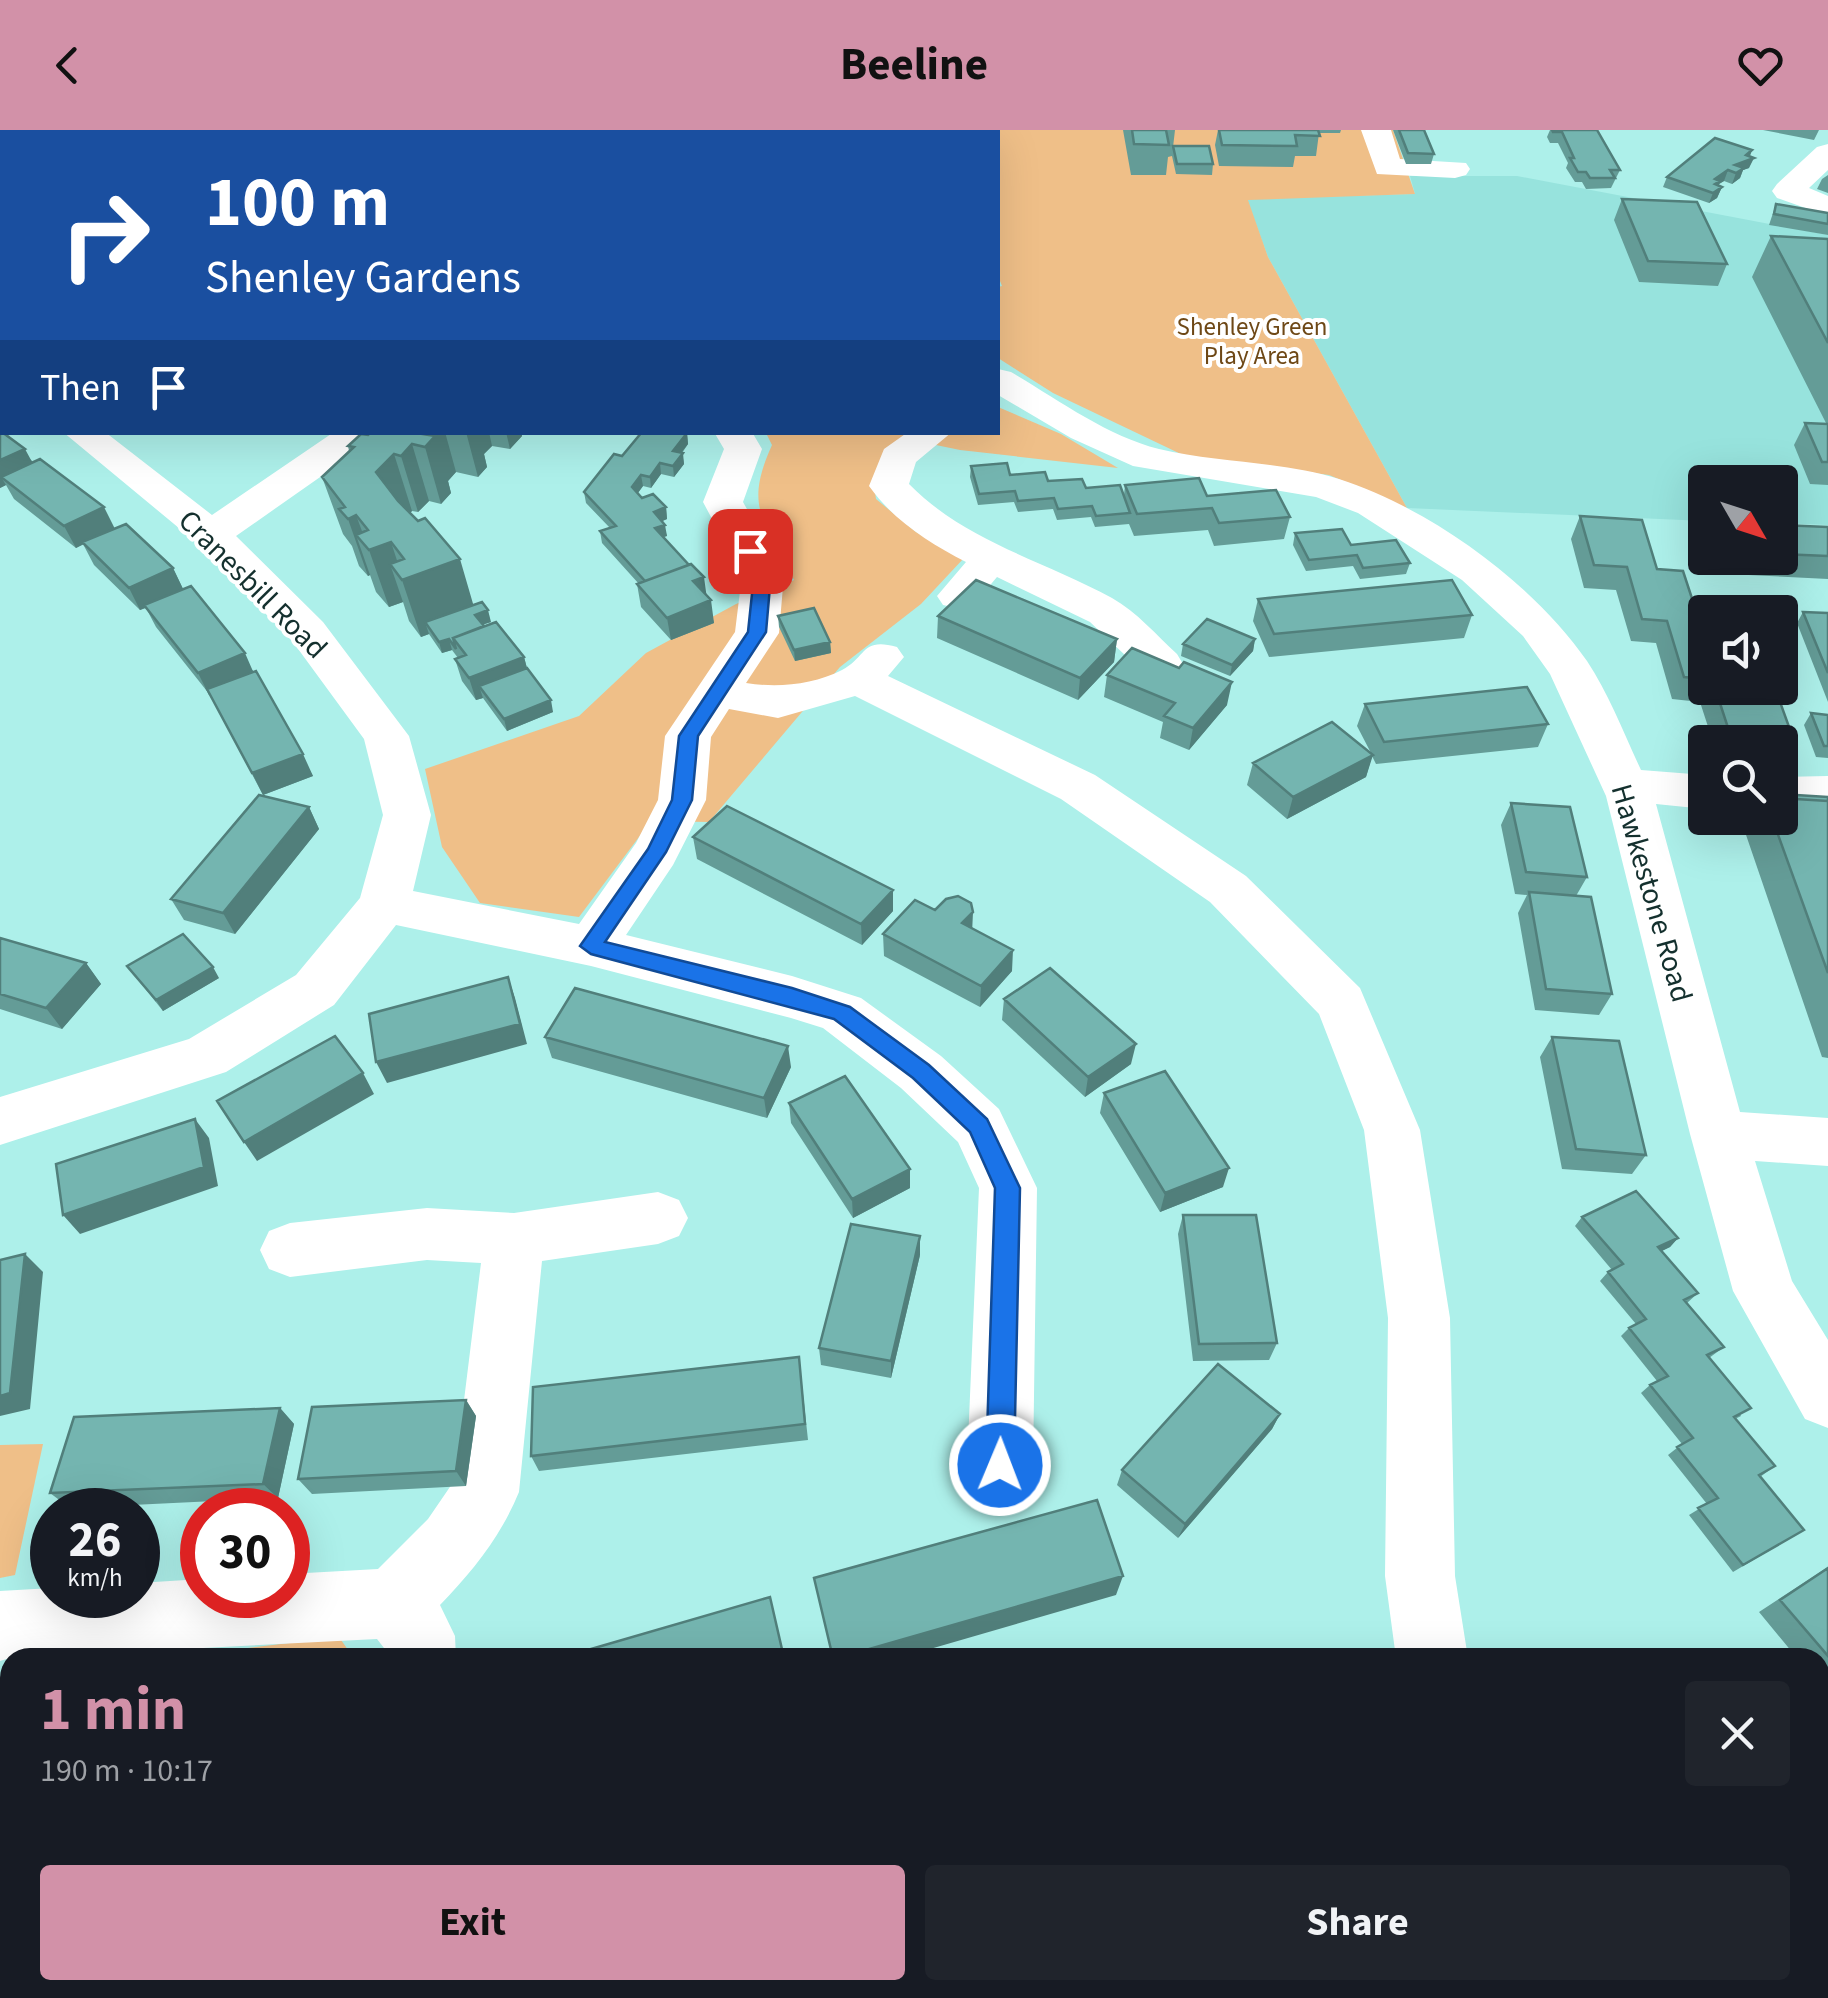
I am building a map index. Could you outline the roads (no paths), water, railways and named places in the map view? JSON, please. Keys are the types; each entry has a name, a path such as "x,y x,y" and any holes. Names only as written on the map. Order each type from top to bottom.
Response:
{"street":[{"path":"1376,130 1388,168 1455,168"},
{"path":"1828,153 1788,192 1828,207"},
{"name":"Hawkestone Road","path":"1002,389 1147,458 1324,487 1372,505 1477,571 1538,626 1571,671 1625,785 1764,1291 1828,1398"},
{"name":"Cranesbill Road","path":"0,1120 207,1056 314,990 384,904 407,815 386,736 308,632 211,534 84,435"},
{"path":"211,534 356,435"},
{"path":"591,946 656,852 682,800 688,736 757,632 762,575 723,502 743,450 735,435"},
{"path":"930,435 898,457 889,486 912,514 990,560 1099,608 1161,664"},
{"path":"958,596 990,560"},
{"path":"715,692 778,703 870,668 1078,788 1228,889 1341,1003 1392,1130 1416,1299 1420,1576 1431,1648"},
{"path":"1625,785 1688,791"},
{"path":"1798,793 1828,792"},
{"path":"384,904 591,946 792,996 842,1013 921,1072 979,1126 1008,1188 1000,1465"},
{"path":"1718,1134 1828,1142"},
{"path":"290,1250 427,1234 514,1239 658,1218"},
{"path":"0,1626 406,1630 452,1543 486,1492 514,1239"}],"park label":[{"name":"Shenley Green Play Area","path":"1252,340"}]}
